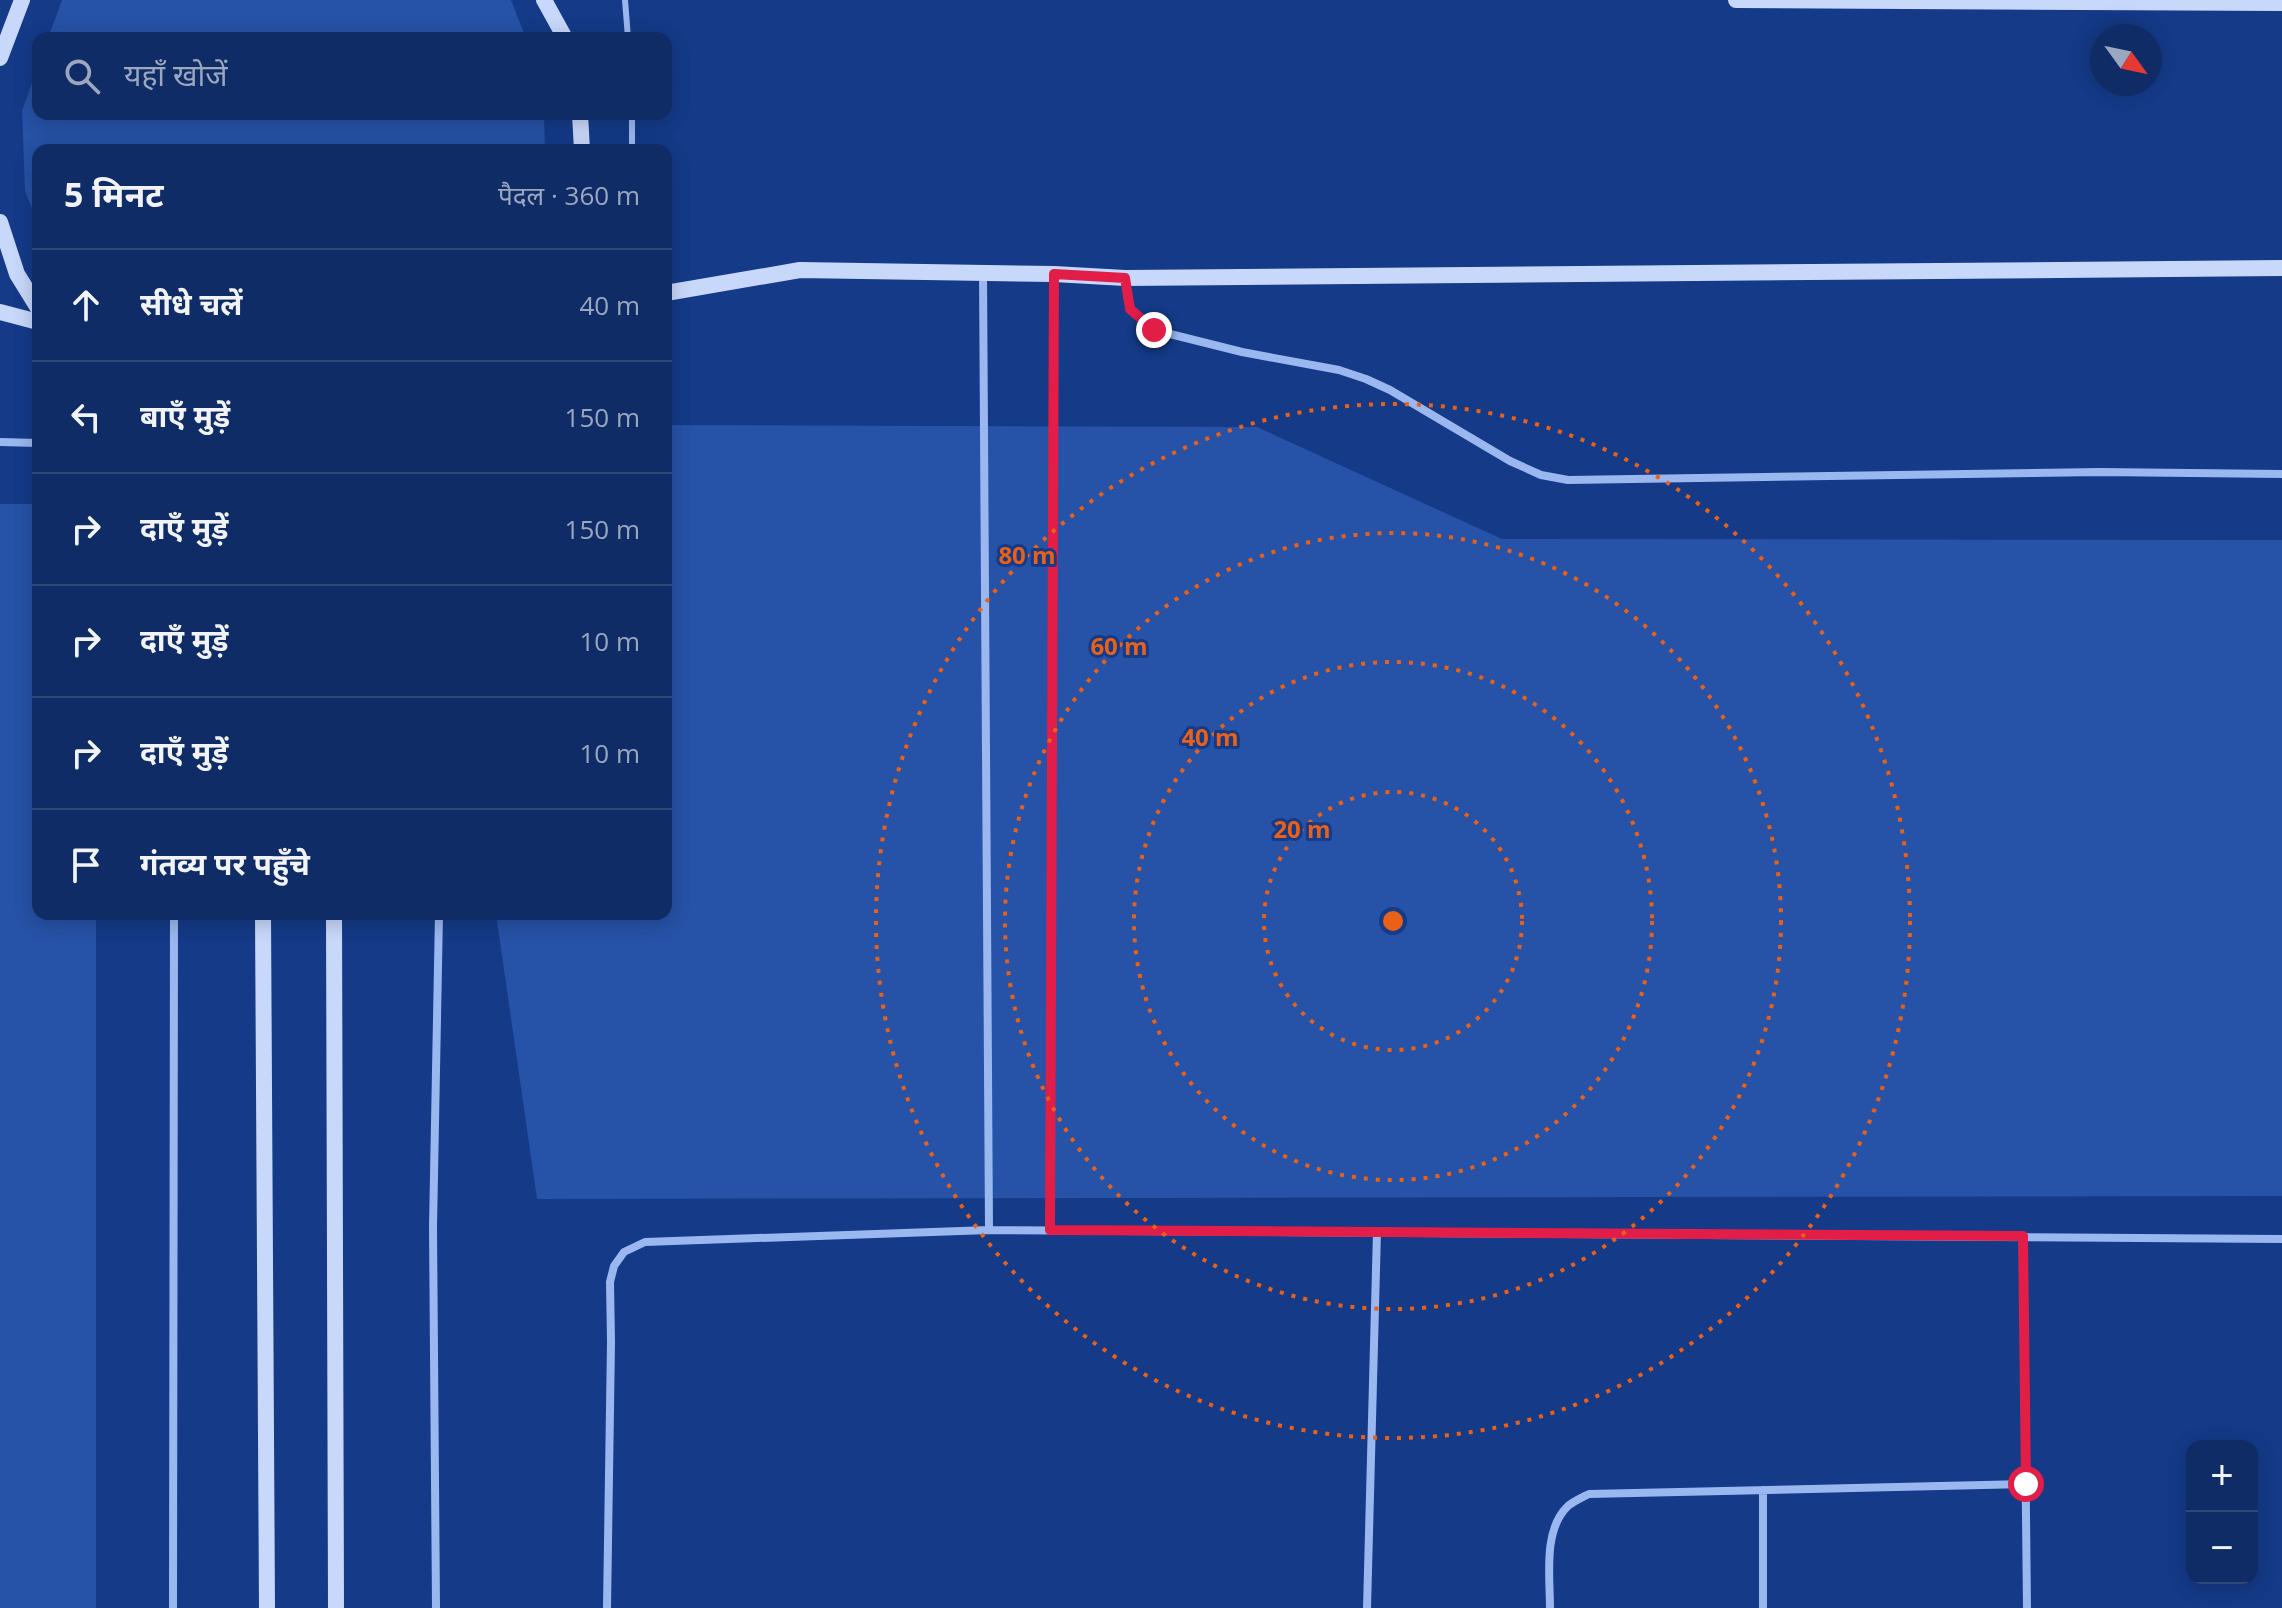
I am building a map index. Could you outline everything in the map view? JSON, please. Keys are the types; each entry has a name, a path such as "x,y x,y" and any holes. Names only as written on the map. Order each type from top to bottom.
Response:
{"main road":[{"path":"0,58 22,0"},
{"path":"544,0 562,32"},
{"path":"1736,0 2282,3"},
{"path":"580,120 582,144"},
{"path":"0,222 17,274 32,298"},
{"path":"672,292 800,270 983,272 1125,278 2282,268"},
{"path":"0,312 32,320"},
{"path":"263,920 267,1608"},
{"path":"334,920 336,1608"}],"street":[{"path":"983,272 989,1230"},
{"path":"1050,1230 1054,274"},
{"path":"1125,278 1130,309 1154,330 1242,352 1339,370 1366,379 1510,461 1541,475 1568,480 2100,472 2282,474"},
{"path":"0,442 32,443"},
{"path":"173,1608 174,920"},
{"path":"436,1608 433,1227 439,920"},
{"path":"607,1608 610,1282 614,1266 624,1252 645,1242 989,1230 2282,1239"},
{"path":"1367,1608 1377,1232"},
{"path":"2023,1236 2027,1608"},
{"path":"1550,1608 1550,1552 1556,1521 1568,1505 1589,1494 2026,1484"},
{"path":"1763,1490 1763,1608"}],"lane":[{"path":"625,0 628,32"},
{"path":"632,120 632,144"}],"shaded area":[{"path":"62,0 511,0 524,32 50,32"},
{"path":"32,83 32,120 544,120 545,144 32,144 32,208 25,191 22,111"},
{"path":"672,425 1257,427 1502,539 2282,540 2282,1196 537,1199 497,920 672,920"},
{"path":"0,504 32,504 32,920 96,920 96,1608 0,1608"}],"route":[{"path":"1154,330 1130,309 1125,278 1054,274 1050,1230 2023,1236 2026,1484"}]}
